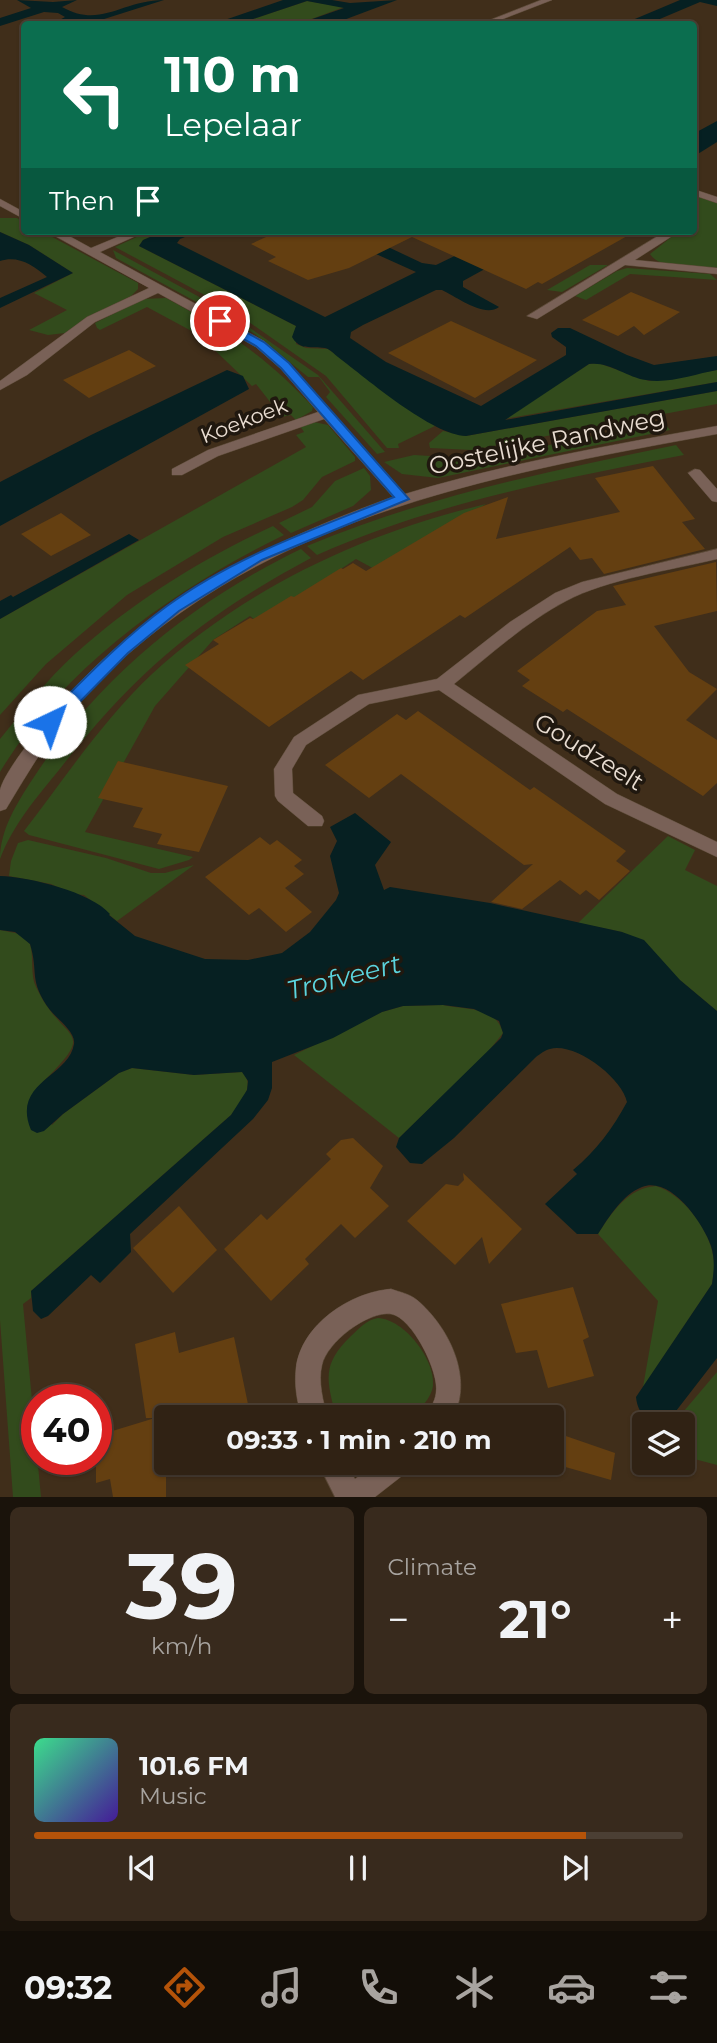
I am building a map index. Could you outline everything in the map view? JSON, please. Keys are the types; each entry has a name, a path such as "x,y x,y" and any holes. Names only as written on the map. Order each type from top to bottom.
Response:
{"street":[{"path":"492,21 548,0"},
{"path":"697,193 717,200"},
{"path":"0,202 21,214"},
{"path":"0,215 13,209"},
{"path":"59,235 260,344 285,366 402,499"},
{"path":"91,253 132,235"},
{"path":"533,316 668,235"},
{"path":"624,262 717,271"},
{"path":"0,386 22,375 81,326 160,288"},
{"name":"Koekoek","path":"177,472 213,453 327,413"},
{"name":"Oostelijke Randweg","path":"0,804 37,740 58,713 122,649 174,607 257,557 402,499 540,464 717,430"},
{"path":"695,473 717,498"},
{"path":"315,821 284,796 283,769 300,741 364,699 442,684 516,626 561,597 587,586 717,554"},
{"name":"Goudzeelt","path":"442,684 611,799 717,850"},
{"path":"312,1405 309,1364 321,1342 352,1311 382,1301 404,1305 427,1331 441,1353 450,1374 446,1405"},
{"path":"338,1475 351,1497 381,1475"}],"green space":[{"path":"307,1 344,7 306,21 247,21"},
{"path":"697,196 717,203 717,268 671,266 650,254 674,235 697,235"},
{"path":"0,218 17,218 21,220 21,235 48,235 138,283 138,289 131,296 89,317 65,333 48,335 29,330 67,310 34,293 73,273 29,245 0,232"},
{"path":"141,235 155,235 143,240 139,246 296,326 296,344 306,348 328,349 435,426 398,444 399,448 387,448 326,376 229,308 115,247"},
{"path":"113,250 227,312 318,375 385,452 377,454 326,397 330,392 319,377 308,377 255,334 116,258"},
{"path":"590,265 608,265 562,292 547,290"},
{"path":"627,268 710,274 717,280 630,274 586,300 575,296"},
{"path":"166,298 227,333 262,359 296,389 313,407 312,411 296,420 291,415 282,417 256,384 252,386 199,335 147,307 100,330 95,323 143,299"},
{"path":"598,363 649,381 717,370 717,382 504,419 589,364"},
{"path":"717,391 717,404 472,450 430,448 429,443 443,431 466,436"},
{"path":"314,422 328,425 355,457 355,461 322,477 303,500 292,507 223,537 127,595 46,664 0,715 0,619 306,447 296,435 304,432 300,426"},
{"path":"664,422 670,430 438,478 402,474 384,462 414,455 479,459"},
{"path":"676,445 684,455 544,483 452,507 361,537 317,555 307,546 397,513 489,486"},
{"path":"364,468 370,476 371,490 353,506 291,533 279,523 312,507 335,481"},
{"path":"486,504 378,571 356,559 259,623 250,616 213,640 155,706 85,832 193,857 189,860 159,869 29,835 24,831 101,730 134,692 188,643 227,615 267,590 351,548 440,516"},
{"path":"273,526 284,535 243,556 163,606 89,665 56,698 26,734 0,772 0,739 45,684 75,654 121,616 169,582 220,552"},
{"path":"301,549 311,558 236,602 203,625 115,703 18,823 0,859 6,827 26,789 58,743 117,676 186,618 261,570"},
{"path":"668,836 695,850 685,870 717,886 717,1011 622,932 578,923"},
{"path":"28,840 106,858 151,873 165,873 194,865 117,921 84,895 73,894 51,884 9,876 18,843"},
{"path":"0,930 20,934 30,944 36,987 47,1006 72,1036 73,1044 68,1054 37,1088 52,1125 119,1073 132,1068 194,1075 242,1072 248,1083 246,1094 231,1115 31,1291 31,1298 23,1304 30,1384 21,1384 21,1475 39,1475 41,1497 13,1497 0,1320"},
{"path":"443,1005 487,1014 494,1018 503,1033 487,1053 399,1138 294,1055 382,1012 403,1006"},
{"path":"656,1186 677,1197 695,1216 712,1250 714,1270 712,1284 643,1387 658,1301 598,1234 629,1196"},
{"path":"374,1319 388,1320 398,1325 424,1353 433,1376 433,1386 423,1405 333,1405 329,1374 335,1356 351,1336"},
{"path":"717,1372 717,1465 695,1459 695,1412 683,1412"}],"water":[{"path":"17,0 77,0 62,7 88,15 164,0 102,21 58,21 65,17 58,13 44,12 0,26 0,18 31,8"},
{"path":"283,0 332,0 350,3 397,0 341,21 307,21 344,8 307,1 247,21 222,21"},
{"path":"680,0 717,0 717,6 700,2 655,21 630,21"},
{"path":"717,121 717,142 697,154 697,132"},
{"path":"0,232 29,245 73,273 0,308 0,298 47,277 25,262 13,259 0,261"},
{"path":"155,235 190,235 177,243 325,317 416,272 356,245 369,238 422,263 436,265 500,235 503,259 463,281 463,287 499,307 493,310 478,308 442,290 436,290 363,325 351,332 350,338 386,362 481,406 566,355 566,347 552,337 551,333 558,328 570,328 654,365 717,356 717,370 664,381 646,380 604,365 589,364 505,420 717,382 717,391 466,436 452,433 400,404 329,349 299,345 292,337 296,326 139,246 143,240"},
{"path":"227,370 243,376 249,389 0,526 0,482"},
{"path":"129,534 139,540 0,619 0,601 11,595 13,597"},
{"name":"Trofveert","path":"355,813 391,842 375,865 384,890 390,887 490,903 622,932 644,940 680,980 717,1011 717,1358 675,1412 641,1412 636,1397 712,1284 713,1255 701,1226 674,1195 653,1185 642,1187 628,1195 598,1234 577,1234 545,1204 577,1174 573,1170 603,1139 627,1102 607,1073 584,1056 572,1051 560,1048 548,1050 536,1057 454,1138 422,1164 410,1163 396,1147 399,1138 501,1038 503,1033 499,1021 474,1009 443,1005 403,1006 382,1012 333,1038 272,1062 272,1088 268,1100 253,1119 130,1234 131,1252 100,1283 91,1275 48,1316 41,1319 33,1311 31,1291 231,1115 247,1090 248,1081 242,1072 194,1075 132,1068 119,1073 44,1131 37,1133 31,1130 27,1114 34,1090 70,1055 74,1039 43,1000 36,984 30,944 15,932 0,930 0,876 59,887 89,899 135,936 205,959 248,960 282,953 310,932 336,900 339,893 330,856 337,841 330,827"}],"building":[{"path":"270,235 629,235 542,284 538,282 526,289 412,237 349,268 308,280 268,261 276,257 251,244"},
{"path":"631,292 680,312 644,335 634,326 618,336 582,320"},
{"path":"451,321 537,360 475,398 388,353"},
{"path":"129,350 156,366 89,398 63,380"},
{"path":"653,466 695,519 682,522 705,549 604,574 592,558 580,560 570,547 465,618 460,615 363,680 351,671 269,727 185,665 219,644 213,640 291,596 294,597 341,568 353,563 366,571 464,513 508,497 496,539 620,512 595,478"},
{"path":"61,513 91,535 51,556 21,534"},
{"path":"716,562 717,611 654,626 689,672 717,689 686,720 717,740 717,783 703,796 567,709 563,712 522,686 530,680 517,671 597,611 626,605 613,586"},
{"path":"418,711 530,790 534,787 626,851 616,861 630,871 599,900 586,890 580,895 560,880 522,909 491,902 533,864 524,865 401,774 369,798 325,765 397,714 406,720"},
{"path":"118,761 228,786 199,852 157,844 162,834 133,827 143,808 98,798"},
{"path":"260,837 270,845 277,840 302,860 294,866 304,874 285,888 312,912 286,932 259,908 249,915 205,877"},
{"path":"353,1138 383,1166 370,1188 389,1206 355,1238 341,1224 305,1259 309,1264 271,1301 224,1249 261,1214 267,1220 331,1159 326,1154 341,1140"},
{"path":"463,1173 522,1229 489,1264 482,1237 455,1265 407,1221 446,1184 458,1186 464,1180"},
{"path":"179,1206 217,1250 173,1293 133,1248"},
{"path":"573,1287 589,1337 583,1340 594,1376 548,1388 537,1350 516,1353 501,1304"},
{"path":"175,1332 179,1353 234,1337 248,1405 154,1405 154,1418 146,1418 135,1344"},
{"path":"154,1418 154,1475 166,1475 166,1497 113,1497 110,1479 96,1483 96,1475 112,1475 112,1431"},
{"path":"564,1435 615,1453 611,1480 564,1467"}],"route":[{"path":"50,722 122,649 174,607 257,557 402,499 285,366 260,344 220,321"}]}
